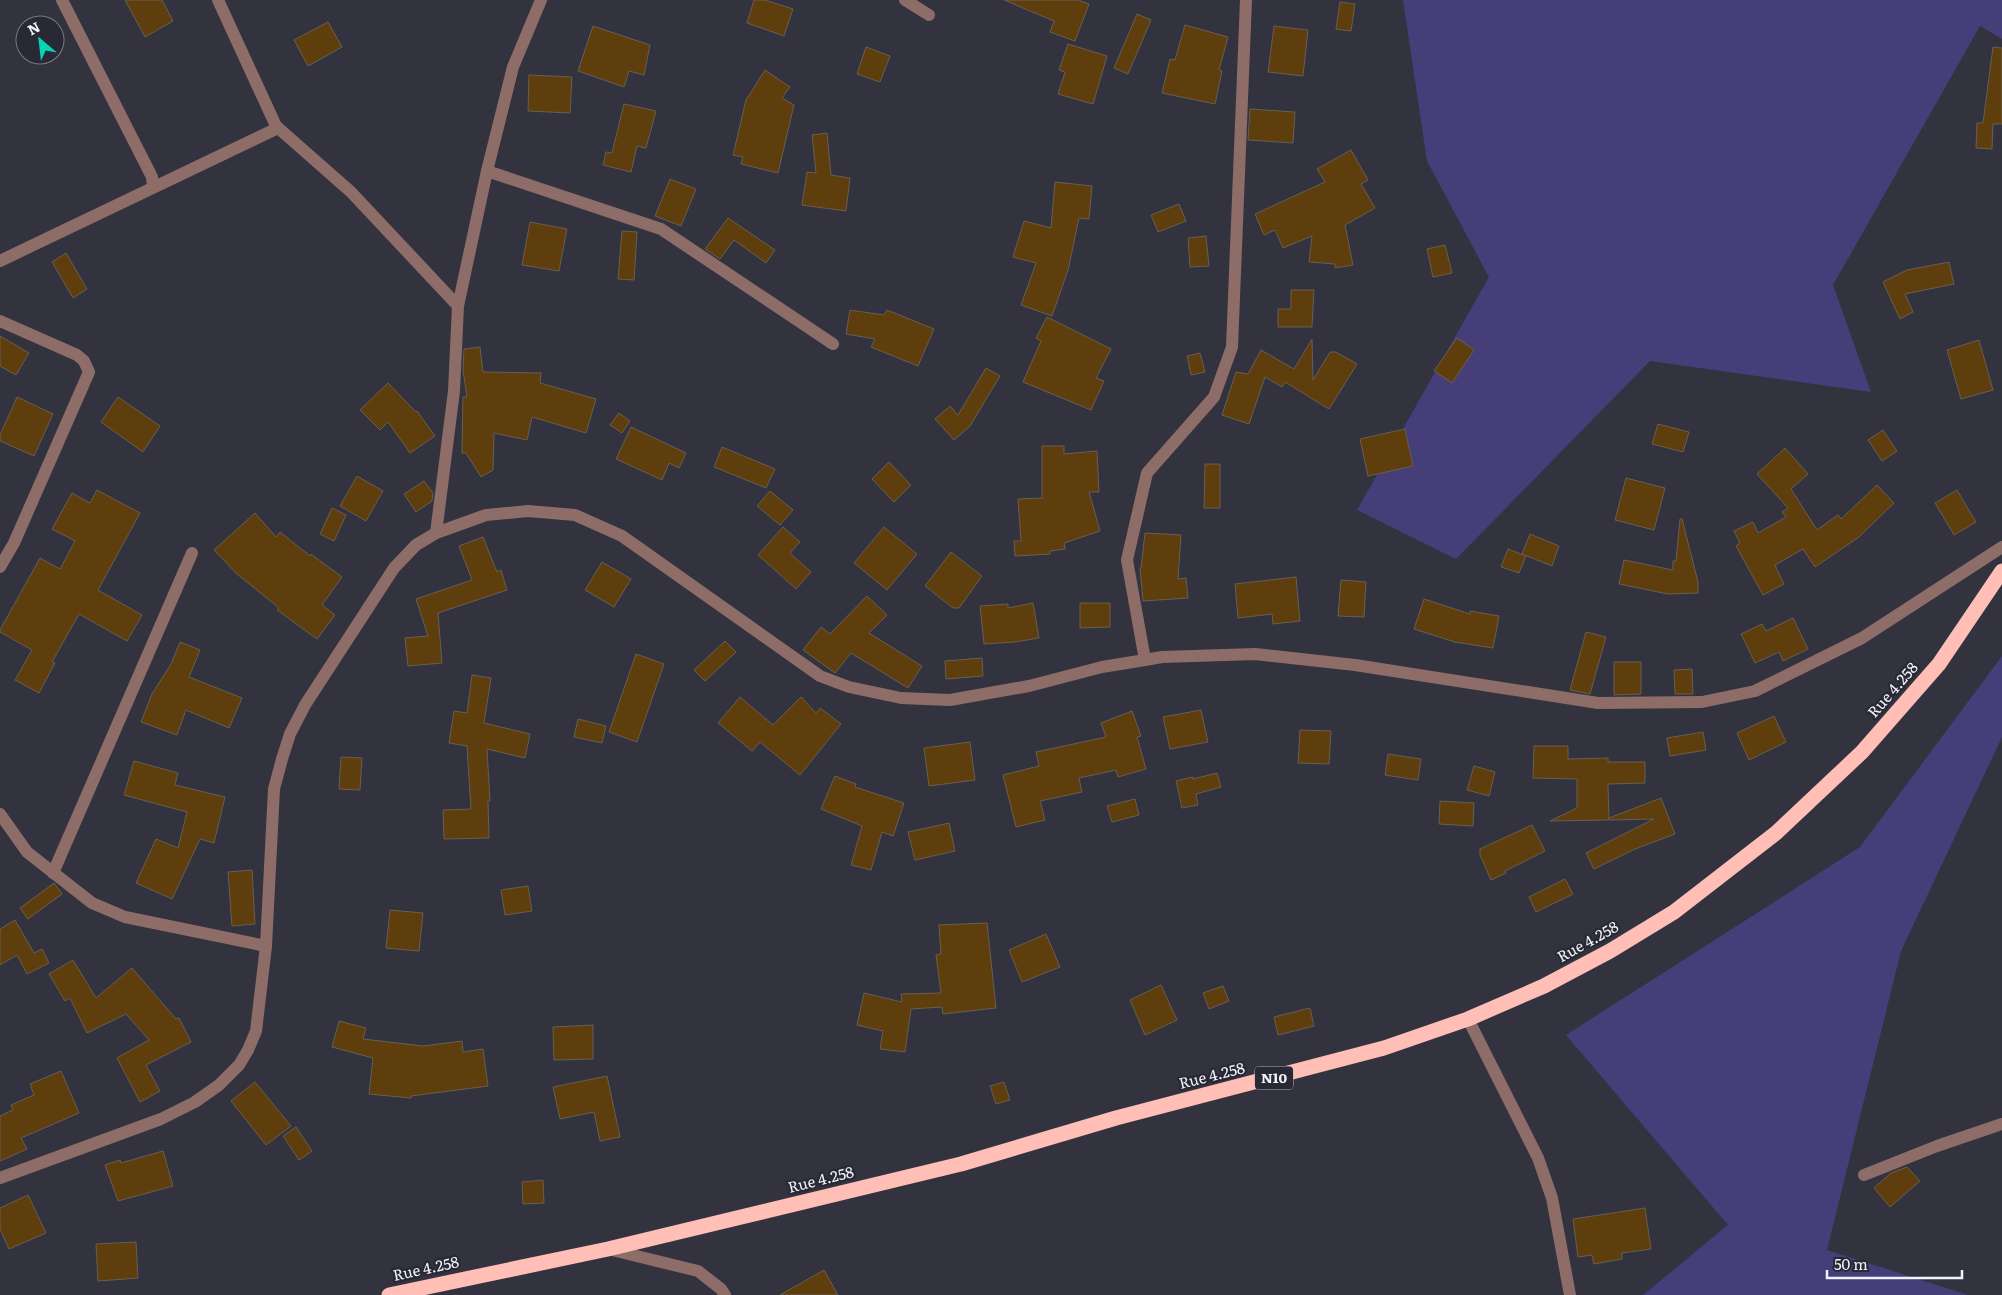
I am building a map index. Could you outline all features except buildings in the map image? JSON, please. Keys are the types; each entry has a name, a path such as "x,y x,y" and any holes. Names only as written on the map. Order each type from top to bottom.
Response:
{"highway":[{"name":"Rue 4.258","path":"389,1295 608,1249 961,1164 1116,1118 1384,1048 1468,1019 1544,986 1610,951 1674,912 1776,833 1862,752 1939,664 2002,571"}],"street":[{"path":"62,0 152,177 153,187"},
{"path":"218,0 278,128 351,192 458,306"},
{"path":"436,533 454,391 458,306 487,172 513,67 541,0"},
{"path":"905,0 929,15"},
{"path":"1145,660 1127,560 1147,473 1214,397 1232,347 1246,0"},
{"path":"0,261 278,128"},
{"path":"487,172 660,229 832,344"},
{"path":"0,321 77,355 84,360 89,372 14,543 0,567"},
{"path":"0,1178 162,1119 195,1102 219,1085 239,1065 256,1031 266,946 274,789 290,734 305,705 394,568 416,546 436,533 486,515 528,511 575,515 622,536 820,676 849,687 901,698 950,700 1029,686 1102,666 1162,657 1255,654 1355,665 1598,703 1702,702 1755,691 1862,638 2002,547"},
{"path":"53,873 192,553"},
{"path":"0,814 27,852 92,904 125,917 266,946"},
{"path":"1468,1019 1538,1158 1552,1198 1570,1295"},
{"path":"1864,1175 1937,1146 2002,1124"},
{"path":"608,1249 698,1271 721,1289 725,1295"}],"shaded area":[{"path":"1403,0 2002,0 2002,39 1980,26 1833,285 1871,392 1650,361 1456,559 1357,510 1489,277 1427,161"},
{"path":"2002,656 2002,737 1901,951 1827,1250 1968,1295 1643,1295 1728,1225 1566,1035 1860,847"}]}
